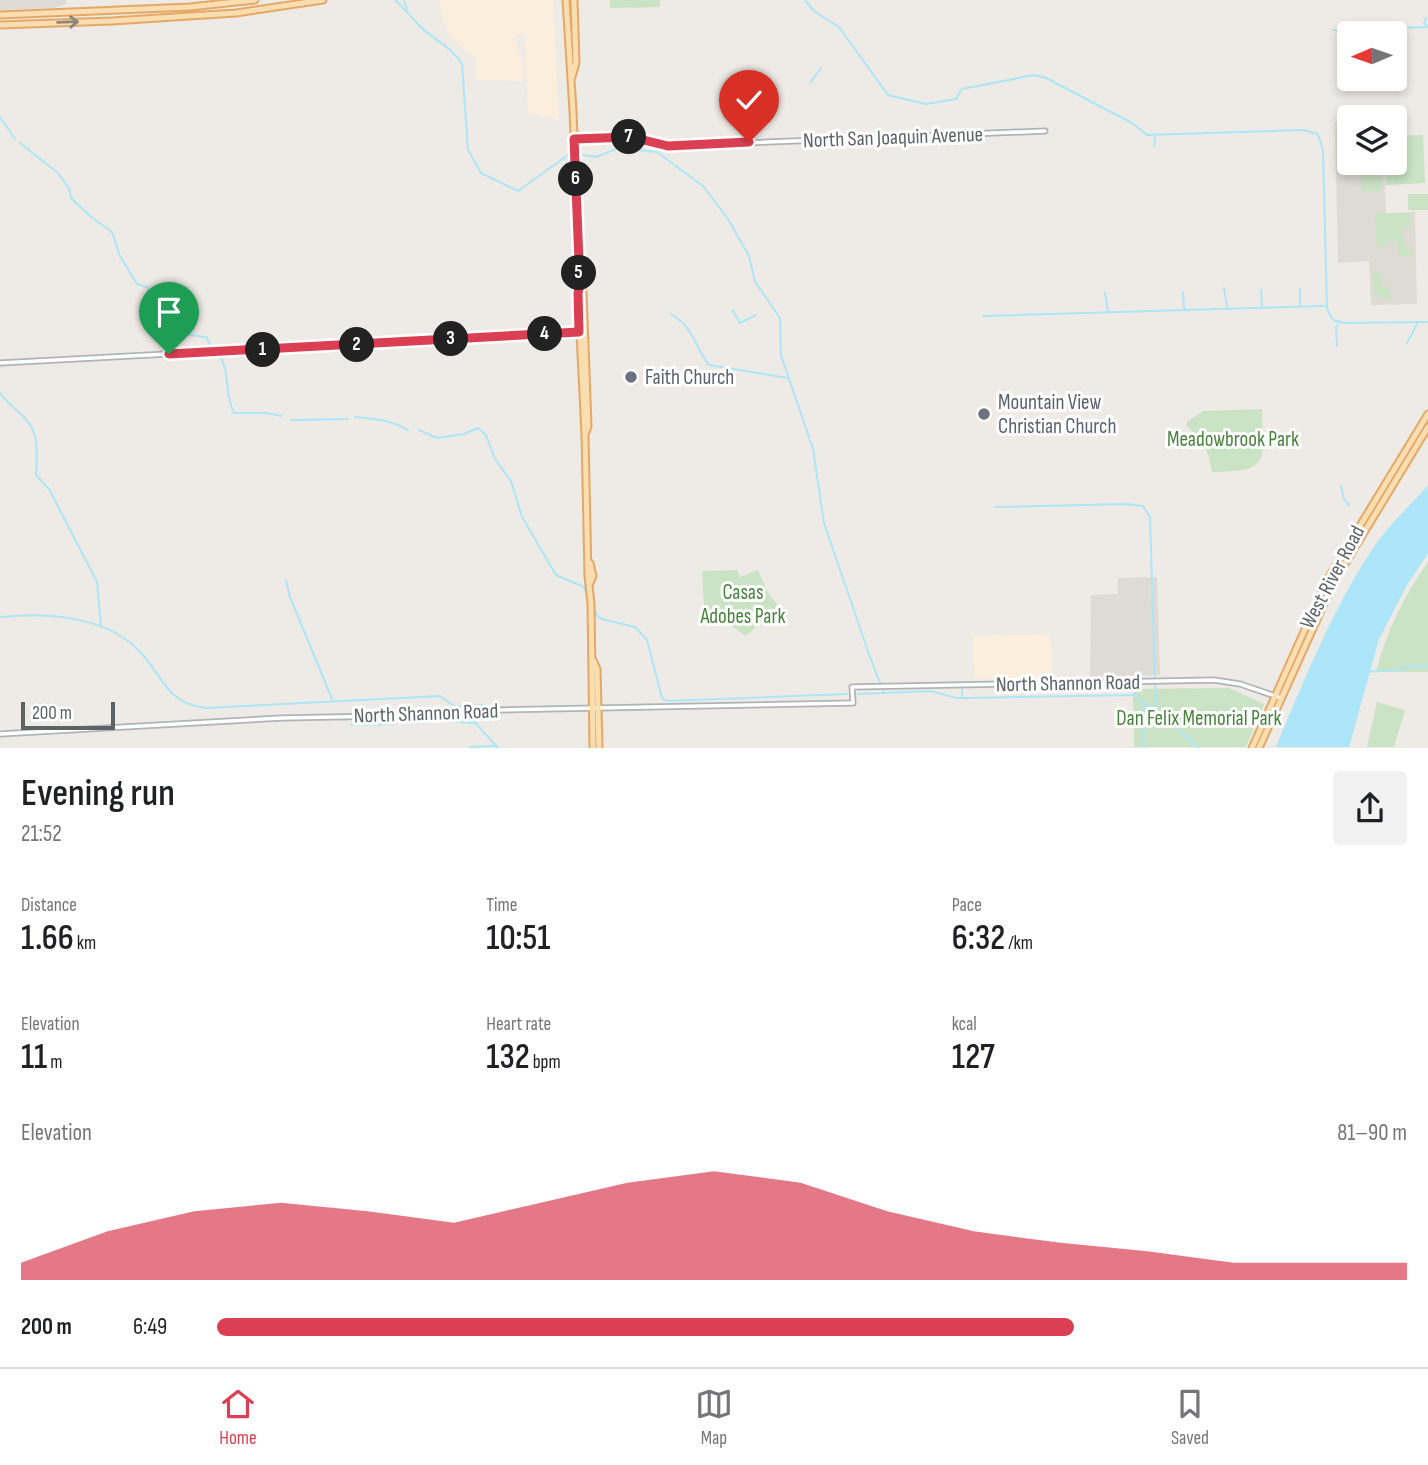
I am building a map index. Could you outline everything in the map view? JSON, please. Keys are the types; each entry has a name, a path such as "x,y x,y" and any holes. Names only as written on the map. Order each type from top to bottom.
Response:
{"main road":[{"path":"0,15 179,8 255,0"},
{"path":"0,24 112,21 236,13 323,0"},
{"path":"566,0 580,285 579,332 589,561 593,568 590,583 593,660 597,669 593,747"},
{"path":"571,80 576,63 574,0"},
{"path":"580,285 583,292 585,332 588,426 585,435"},
{"name":"West River Road","path":"1252,747 1334,582 1428,414"},
{"name":"West River Road","path":"1391,481 1428,427"},
{"name":"West River Road","path":"1259,747 1277,697"},
{"path":"595,708 599,747"}],"street":[{"name":"North San Joaquin Avenue","path":"574,139 631,137 668,146 1045,131"},
{"path":"0,363 579,332"},
{"name":"North Shannon Road","path":"0,734 282,718 461,714 492,710 853,703 852,687 1214,680 1240,684 1277,697"}],"shaded area":[{"path":"0,0 66,0 66,4 54,8 0,10"},
{"path":"439,0 553,0 559,120 528,113 525,35 516,35 518,52 522,59 523,81 477,80 474,67 476,59 451,37 443,20"},
{"path":"1335,123 1337,175 1384,175 1386,213 1415,212 1417,304 1371,305 1369,261 1338,263"},
{"path":"1157,577 1160,675 1090,677 1091,595 1118,594 1118,578"},
{"path":"1051,634 1052,678 974,679 973,636"}],"green space":[{"path":"610,0 660,0 660,7 610,8"},
{"path":"1423,135 1425,183 1386,185 1386,175 1407,175 1407,136"},
{"path":"1360,175 1381,175 1382,191 1361,192"},
{"path":"1408,194 1428,194 1428,210 1408,210"},
{"path":"1411,213 1410,227 1402,228 1404,247 1413,249 1412,255 1399,256 1397,241 1387,241 1382,248 1377,249 1375,214"},
{"path":"1373,271 1380,271 1381,287 1390,287 1390,299 1381,299 1380,289 1380,295 1374,295"},
{"name":"Meadowbrook Park","path":"1262,409 1263,441 1260,460 1245,469 1212,472 1204,444 1187,426 1187,422 1203,411"},
{"path":"1428,562 1428,672 1376,672 1397,615"},
{"name":"Casas Adobes Park","path":"737,570 740,577 758,570 767,591 778,606 746,636 704,607 702,571"},
{"name":"Dan Felix Memorial Park","path":"1229,688 1264,704 1246,747 1134,747 1133,689"},
{"path":"1377,702 1405,710 1394,747 1367,747"}],"water":[{"path":"1428,485 1428,554 1408,583 1379,639 1349,747 1276,747 1348,589 1378,541"}],"waterway":[{"path":"395,0 424,30 453,52 462,64 468,150 481,173 518,191 568,155"},
{"path":"404,0 407,9"},
{"path":"805,0 815,12 839,27 888,95 926,104 956,99 962,89 1034,75 1046,78 1132,123 1147,135 1303,130 1318,134 1323,151 1327,309 1333,320 1344,323 1428,322"},
{"path":"1426,18 1424,23 1427,26"},
{"path":"1334,30 1428,27"},
{"path":"810,83 821,68"},
{"path":"0,117 15,139"},
{"path":"1154,146 1155,137"},
{"path":"20,143 58,173 69,188 71,198 112,232 120,256 137,284 147,287 170,321 190,335 206,337 213,350"},
{"path":"583,155 596,157 619,148 657,152 703,186 728,219 749,256 755,282 780,318 781,355 813,449 824,523 884,693"},
{"path":"1224,288 1227,307"},
{"path":"1300,289 1300,306"},
{"path":"1261,290 1262,306"},
{"path":"1183,292 1184,308 1187,310"},
{"path":"1105,293 1108,312"},
{"path":"983,316 1324,306"},
{"path":"733,311 740,323 756,315"},
{"path":"671,314 685,325 709,365 788,378"},
{"path":"1407,343 1418,322"},
{"path":"1337,346 1338,324"},
{"path":"217,353 224,366 234,413 282,416"},
{"path":"0,393 33,430 36,475 49,489 97,582 101,627"},
{"path":"355,417 389,422 408,430"},
{"path":"291,420 348,419"},
{"path":"419,430 437,438 464,434 478,428 486,435 495,459 511,481 522,517 556,575 584,587 588,597"},
{"path":"1341,486 1344,499 1349,505"},
{"path":"995,507 1127,504 1143,506 1150,517 1156,711"},
{"path":"286,580 290,597 332,699"},
{"path":"594,609 602,619 635,627 647,640 662,698 667,701 847,694"},
{"path":"0,617 57,616 95,624 112,631 142,654 175,696 193,705 206,708 440,696 469,716 498,748"},
{"path":"1367,671 1428,666"},
{"path":"962,689 962,698"},
{"path":"858,694 930,691 957,698 1134,695 1175,726 1198,748"},
{"path":"1142,702 1144,748"},
{"path":"459,708 487,705"},
{"path":"443,721 473,723"},
{"path":"403,723 431,722"},
{"path":"363,725 394,724"},
{"path":"351,725 358,725"},
{"path":"470,747 497,746"}],"place":[{"name":"Faith Church","path":"631,377"},
{"name":"Mountain View Christian Church","path":"984,414"}],"route":[{"path":"169,354 579,332 580,285 574,139 631,137 668,146 749,142"}]}
